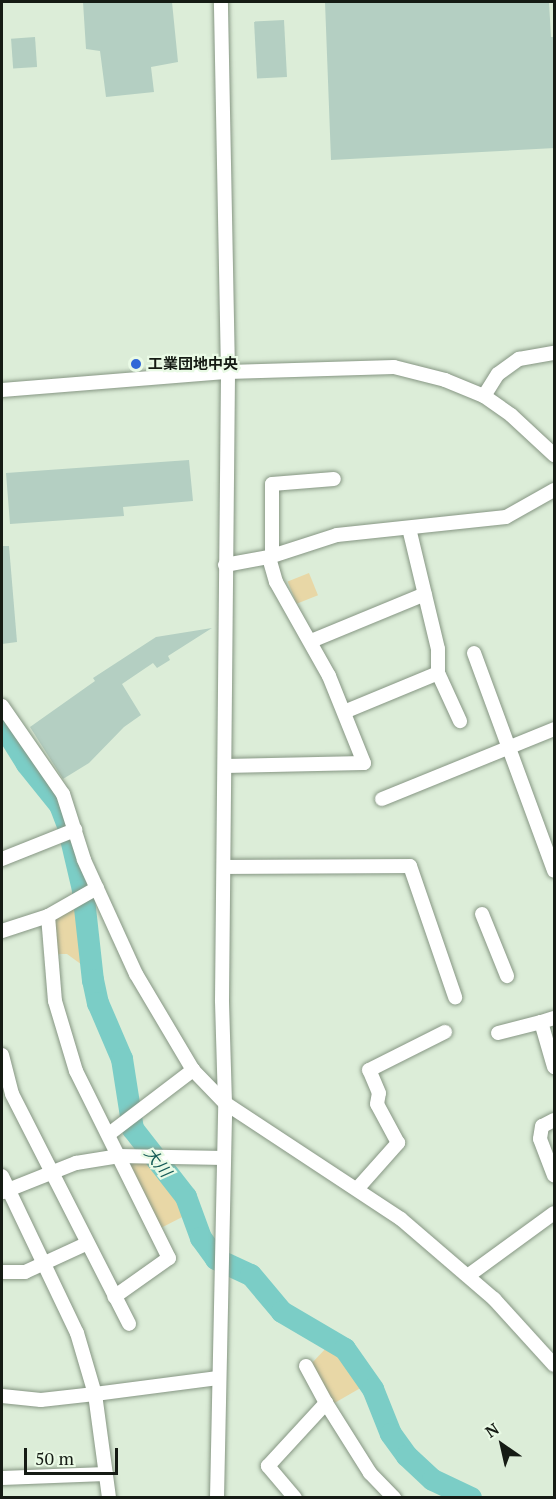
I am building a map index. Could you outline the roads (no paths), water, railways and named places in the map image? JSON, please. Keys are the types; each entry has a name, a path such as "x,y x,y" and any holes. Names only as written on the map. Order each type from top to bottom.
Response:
{"street":[{"path":"217,1497 225,1103 225,565 228,372 221,2"},
{"path":"484,396 498,374 519,359 555,353"},
{"path":"2,390 228,372 394,367 445,380 484,396 511,415 555,455"},
{"path":"225,766 364,763 344,712 311,641 276,582 271,556 272,484 334,479"},
{"path":"225,565 271,556 337,535 506,517 555,490"},
{"path":"409,528 438,649 438,674 460,721"},
{"path":"311,641 425,594"},
{"path":"474,653 555,871"},
{"path":"344,712 438,674"},
{"path":"2,706 63,794 75,830 88,894 149,1002 193,1070 225,1103 357,1189 469,1275 555,1365"},
{"path":"382,799 555,729"},
{"path":"2,859 75,830"},
{"path":"224,867 410,866 455,997"},
{"path":"2,932 48,916 88,894"},
{"path":"482,914 507,976"},
{"path":"48,916 55,1001 76,1071 113,1131 119,1156 169,1258 114,1297"},
{"path":"498,1033 548,1020 555,1067"},
{"path":"357,1189 398,1143 377,1104 380,1093 369,1070 445,1032"},
{"path":"2,1055 12,1095 86,1244 129,1324"},
{"path":"113,1131 138,1115 193,1070"},
{"path":"555,1119 542,1126 540,1139 555,1175"},
{"path":"5,1191 51,1171 119,1156 224,1158"},
{"path":"2,1176 5,1191 45,1263 77,1333 95,1394 109,1497"},
{"path":"469,1275 555,1213"},
{"path":"2,1272 25,1272 86,1244"},
{"path":"306,1366 370,1473 394,1497"},
{"path":"2,1396 41,1400 218,1378"},
{"path":"295,1497 268,1466 326,1402"},
{"path":"2,1478 106,1474"}],"waterway":[{"name":"大川","path":"2,724 27,764 60,805 68,826 83,890 93,980 98,1003 122,1059 133,1129 186,1197 201,1238 216,1259 251,1275 282,1312 345,1349 373,1389 391,1434 407,1456 433,1480 471,1498"}],"place":[{"name":"工業団地中央","path":"136,364"}]}
